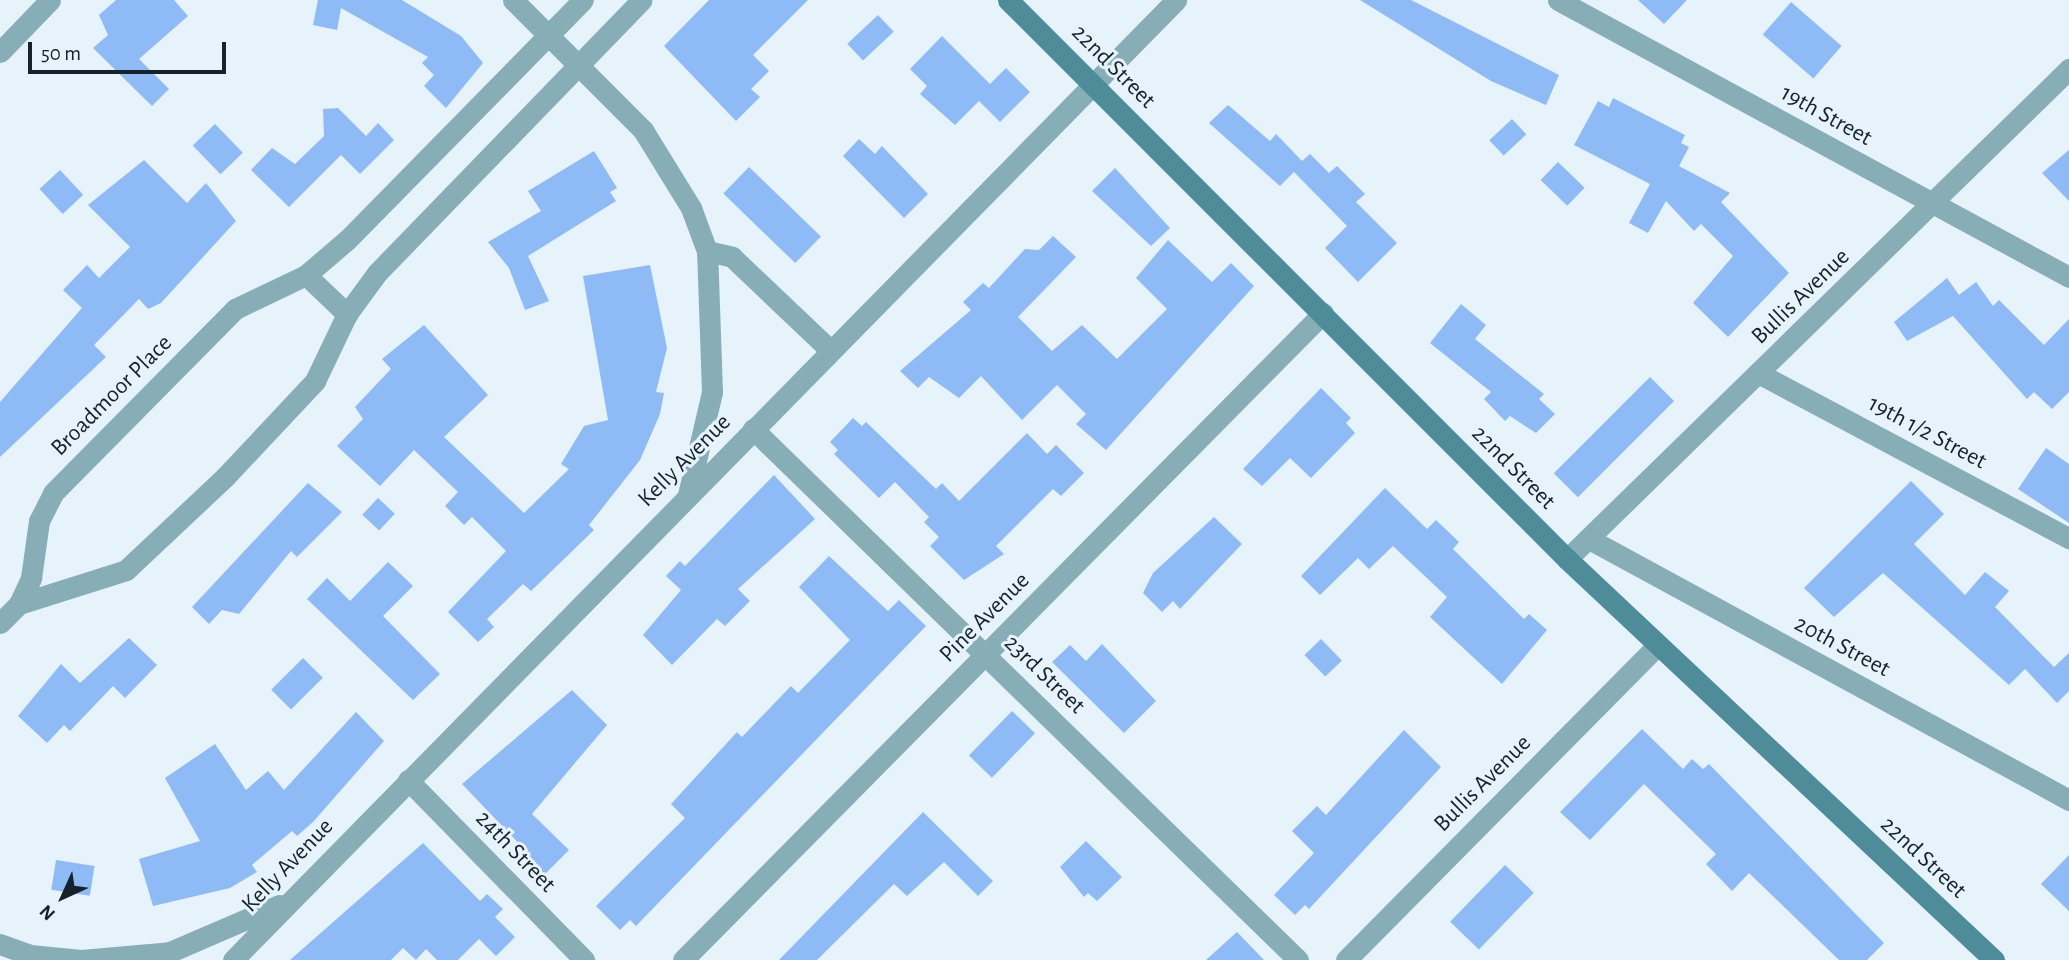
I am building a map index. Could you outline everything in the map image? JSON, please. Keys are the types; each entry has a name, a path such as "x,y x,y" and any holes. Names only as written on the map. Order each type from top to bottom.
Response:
{"street":[{"path":"0,52 50,0"},
{"path":"513,0 643,130 691,208 707,251 712,392 688,495"},
{"name":"Broadmoor Place","path":"0,623 19,604 31,578 39,521 52,493 235,309 306,275 583,0"},
{"name":"Broadmoor Place","path":"19,604 126,570 315,381 347,314 377,273 642,0"},
{"name":"22nd Street","path":"1008,0 1567,559 1994,960"},
{"name":"Kelly Avenue","path":"233,960 1176,0"},
{"name":"19th Street","path":"1558,0 2069,277"},
{"name":"Bullis Avenue","path":"1567,559 1591,540 2069,69"},
{"path":"707,251 732,257 830,350"},
{"path":"306,275 347,314"},
{"name":"Pine Avenue","path":"683,960 1323,313"},
{"name":"19th 1/2 Street","path":"1760,374 2069,538"},
{"name":"23rd Street","path":"753,429 1298,960"},
{"name":"20th Street","path":"1591,540 2069,800"},
{"name":"Bullis Avenue","path":"1346,960 1657,646"},
{"name":"24th Street","path":"408,780 584,960"},
{"path":"0,944 32,958 81,960 170,952 296,897"}],"building":[{"path":"116,0 174,0 188,16 139,59 169,89 152,106 93,48 108,35 99,15"},
{"path":"318,0 402,0 461,36 483,63 446,108 424,86 434,75 422,63 428,57 341,8 337,30 313,25"},
{"path":"709,0 808,0 753,55 769,71 751,89 760,97 736,121 664,46"},
{"path":"1360,0 1411,0 1559,75 1546,105 1491,81"},
{"path":"1638,0 1687,0 1664,24"},
{"path":"1791,2 1842,46 1813,78 1763,34"},
{"path":"878,15 894,32 863,60 847,44"},
{"path":"942,36 990,84 1006,68 1030,92 1000,122 979,101 955,125 920,94 927,86 910,69"},
{"path":"1613,98 1685,135 1681,143 1689,147 1679,166 1730,193 1721,202 1789,273 1728,337 1693,303 1733,256 1701,224 1694,231 1666,201 1648,233 1629,223 1650,184 1574,145 1598,101 1609,107"},
{"path":"1228,105 1270,141 1276,134 1302,161 1310,154 1329,173 1337,166 1365,194 1356,202 1397,243 1358,282 1325,248 1347,226 1294,172 1280,186 1209,123"},
{"path":"338,108 366,136 378,123 394,140 360,174 341,155 289,207 251,170 272,148 295,164 324,136 323,109"},
{"path":"1512,119 1526,134 1504,156 1489,140"},
{"path":"215,124 243,153 220,174 193,146"},
{"path":"859,139 875,154 882,146 928,194 904,218 843,156"},
{"path":"2069,150 2069,201 2042,173"},
{"path":"594,151 617,188 610,192 616,201 528,256 549,301 525,310 509,268 488,242 541,211 528,191"},
{"path":"144,160 187,203 206,183 236,221 161,303 148,309 139,299 94,345 106,357 0,457 0,402 82,308 63,290 87,265 99,278 130,247 88,205"},
{"path":"1558,162 1585,188 1567,206 1541,180"},
{"path":"749,167 821,236 795,263 723,194"},
{"path":"1115,168 1170,228 1151,246 1092,191"},
{"path":"60,170 83,195 63,214 40,189"},
{"path":"1053,236 1076,257 1018,317 1052,351 1082,325 1117,359 1167,309 1136,278 1168,240 1212,282 1231,263 1254,286 1106,450 1076,424 1086,414 1057,385 1022,420 981,376 959,398 929,377 918,388 900,371 971,310 963,302 983,283 989,288 1025,249 1039,250"},
{"path":"650,265 667,348 656,392 664,393 660,414 640,460 589,525 594,530 531,591 523,584 487,619 494,627 478,642 448,612 506,551 472,517 464,525 445,506 458,492 414,450 380,486 337,446 363,419 355,407 391,369 382,359 424,325 488,395 444,437 524,513 569,469 561,464 584,426 608,420 583,276"},
{"path":"1947,278 1959,295 1976,282 1993,306 1999,300 2044,345 2069,319 2069,392 2052,409 2034,392 2027,399 1953,316 1907,341 1894,322"},
{"path":"1461,304 1486,325 1475,339 1544,394 1539,399 1555,414 1536,433 1510,416 1505,421 1484,399 1491,392 1430,343"},
{"path":"1650,377 1674,401 1578,497 1554,473"},
{"path":"1321,388 1351,418 1346,423 1355,433 1311,478 1290,458 1262,486 1243,469"},
{"path":"853,418 862,426 866,422 936,489 942,483 959,501 1027,433 1047,454 1056,445 1084,473 1061,496 1053,489 996,546 1004,554 964,580 930,546 939,537 924,522 929,517 895,482 879,498 834,454 838,450 830,442"},
{"path":"2046,448 2069,464 2069,523 2018,489"},
{"path":"774,475 815,519 738,589 750,601 725,626 717,619 672,665 643,635 681,590 666,576 680,561 685,566"},
{"path":"1911,481 1944,514 1914,544 1965,595 1985,572 2009,591 1995,607 2054,667 2069,653 2069,691 2057,703 2025,669 2009,685 1883,573 1834,617 1804,588"},
{"path":"308,483 342,512 297,557 291,551 239,614 222,610 209,624 192,607"},
{"path":"1385,488 1427,529 1436,520 1459,542 1453,549 1524,619 1529,614 1547,630 1502,684 1430,617 1447,597 1393,546 1369,569 1358,558 1320,595 1301,576"},
{"path":"378,498 395,514 379,531 362,515"},
{"path":"1214,517 1242,544 1180,609 1173,601 1162,612 1143,593 1153,573"},
{"path":"829,556 888,611 899,600 926,626 636,926 630,920 620,930 596,906 685,818 671,804 737,732 742,737 791,686 798,693 850,640 799,587"},
{"path":"388,562 413,586 383,616 440,674 413,700 307,599 327,578 350,601"},
{"path":"129,638 157,665 125,698 113,686 70,731 64,725 47,743 18,716 61,664 80,683"},
{"path":"1321,639 1342,661 1325,677 1304,655"},
{"path":"1102,644 1156,701 1124,733 1052,662 1070,645 1086,661"},
{"path":"303,658 323,678 291,710 271,690"},
{"path":"572,690 607,725 532,814 569,850 542,877 524,859 529,854 462,784"},
{"path":"1012,711 1035,733 992,778 969,756"},
{"path":"356,712 384,741 313,822 297,836 292,831 252,865 257,872 230,888 153,906 139,859 200,841 165,778 215,744 246,790 268,771 284,790"},
{"path":"1642,729 1683,769 1692,759 1703,769 1709,764 1884,943 1867,960 1839,960 1749,873 1732,891 1706,864 1716,854 1644,784 1590,840 1560,812"},
{"path":"1404,730 1441,767 1309,909 1305,905 1295,915 1274,895 1314,853 1292,831 1317,806 1326,815"},
{"path":"923,812 993,881 978,896 944,862 907,896 894,884 817,960 779,960"},
{"path":"1086,841 1122,877 1097,901 1088,893 1084,897 1060,867"},
{"path":"423,843 480,901 487,894 503,909 495,917 515,937 496,956 479,939 458,960 437,960 426,949 416,960 403,948 391,960 290,960"},
{"path":"2069,855 2069,911 2041,884"},
{"path":"56,860 95,866 90,896 51,890"},
{"path":"1505,865 1534,893 1479,950 1450,922"},
{"path":"1237,932 1264,960 1206,960"}]}
